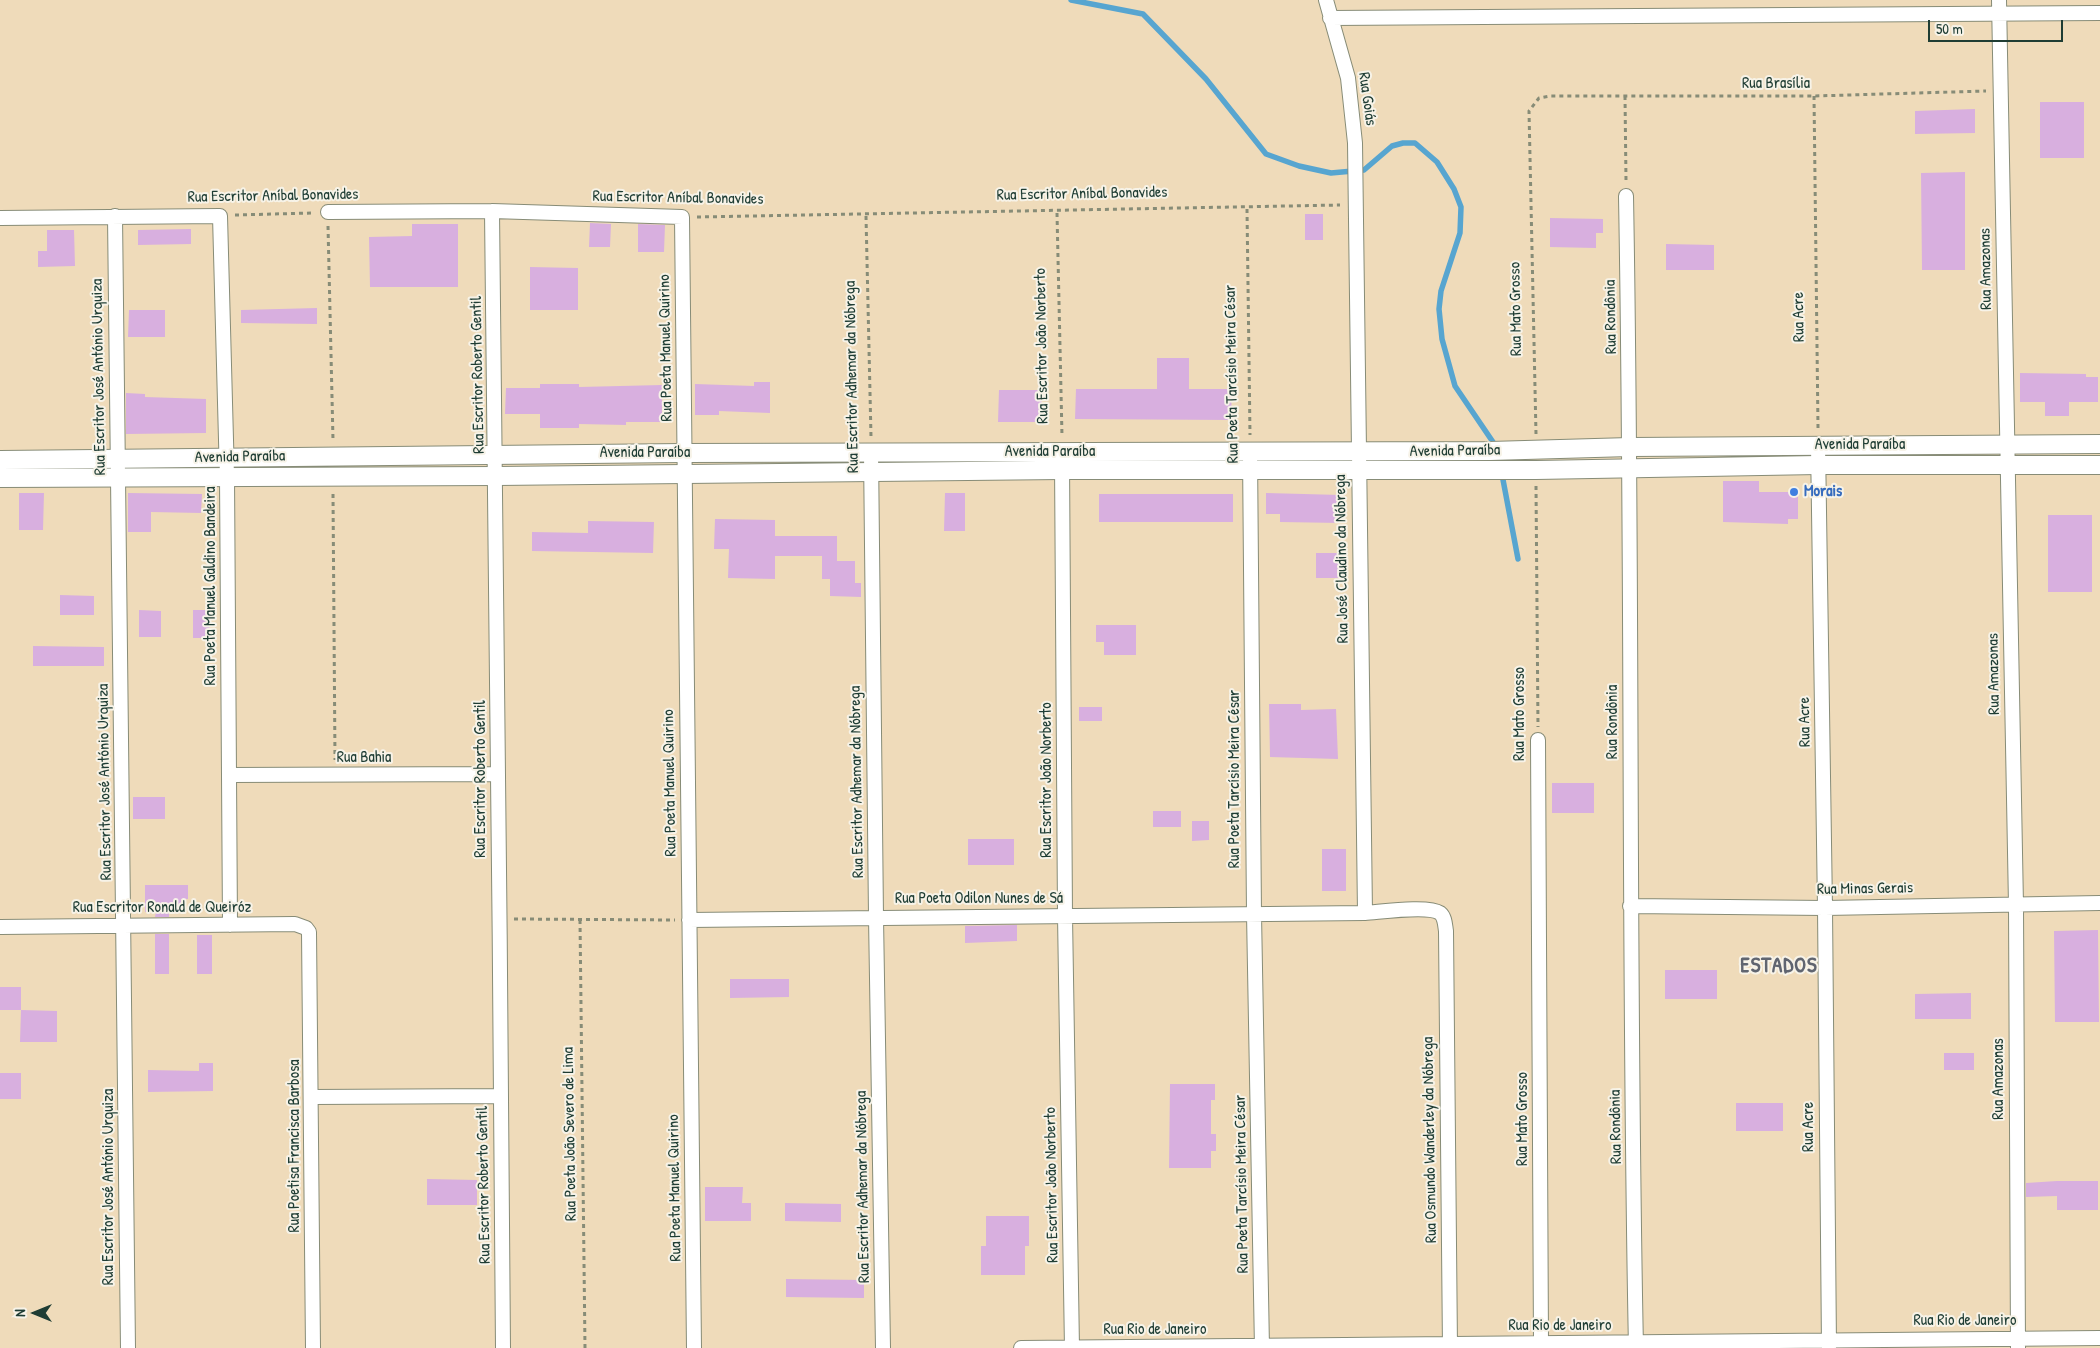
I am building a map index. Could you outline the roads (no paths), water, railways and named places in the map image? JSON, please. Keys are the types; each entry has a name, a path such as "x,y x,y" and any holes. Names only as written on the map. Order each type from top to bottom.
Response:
{"street":[{"name":"Rua Goiás","path":"1326,0 1330,18 1340,44 1353,113 1356,205"},
{"path":"1330,18 1612,18 1811,7 1999,6 2100,13"},
{"name":"Rua Amazonas","path":"1999,6 2016,905 2018,1343"},
{"name":"Rua Rondônia","path":"1626,196 1630,447 1630,906 1636,1346"},
{"name":"Rua José Claudino da Nóbrega","path":"1356,205 1365,913"},
{"name":"Rua Escritor Aníbal Bonavides","path":"328,212 492,211 682,218"},
{"name":"Rua Escritor Roberto Gentil","path":"492,211 497,454 498,919 503,1348"},
{"name":"Rua Escritor José António Urquiza","path":"115,216 128,1348"},
{"name":"Rua Escritor Aníbal Bonavides","path":"0,218 220,216"},
{"name":"Rua Poeta Manuel Galdino Bandeira","path":"220,216 227,457 230,925"},
{"name":"Rua Poeta Manuel Quirino","path":"682,218 694,1348"},
{"name":"Avenida Paraíba","path":"0,478 684,475 1062,470 1250,461 1358,452 1514,451 1630,447 2100,444"},
{"name":"Rua Acre","path":"1818,445 1825,908 1828,1344"},
{"name":"Rua Escritor Adhemar da Nóbrega","path":"871,452 883,1348"},
{"name":"Avenida Paraíba","path":"0,460 497,454 1062,452 1250,461 1358,470 1536,470 1818,465 2100,465"},
{"name":"Rua Escritor João Norberto","path":"1062,452 1065,916 1072,1348"},
{"name":"Rua Poeta Tarcísio Meira César","path":"1250,461 1254,914 1262,1348"},
{"name":"Rua Mato Grosso","path":"1538,740 1542,1344"},
{"name":"Rua Bahia","path":"229,775 498,774"},
{"name":"Rua Minas Gerais","path":"1630,906 1825,908 2100,903"},
{"name":"Rua Poeta Odilon Nunes de Sá","path":"689,920 1434,911 1444,917 1446,932"},
{"name":"Rua Escritor Ronald de Queiróz","path":"0,927 301,925 309,932 310,943"},
{"name":"Rua Osmundo Wanderley da Nóbrega","path":"1446,932 1450,1346"},
{"name":"Rua Poetisa Francisca Barbosa","path":"310,943 313,1348"},
{"path":"312,1097 500,1096"},
{"name":"Rua Rio de Janeiro","path":"1021,1348 2018,1343 2100,1338"}],"waterway":[{"path":"1071,0 1143,14 1206,79 1266,154 1299,166 1331,173 1364,170 1392,146 1403,143 1415,143 1437,162 1454,189 1461,207 1460,233 1441,291 1439,309 1442,339 1455,386 1497,448 1518,559"}],"place":[{"name":"Morais","path":"1794,492"}],"district":[{"name":"ESTADOS","path":"1779,966"}]}
